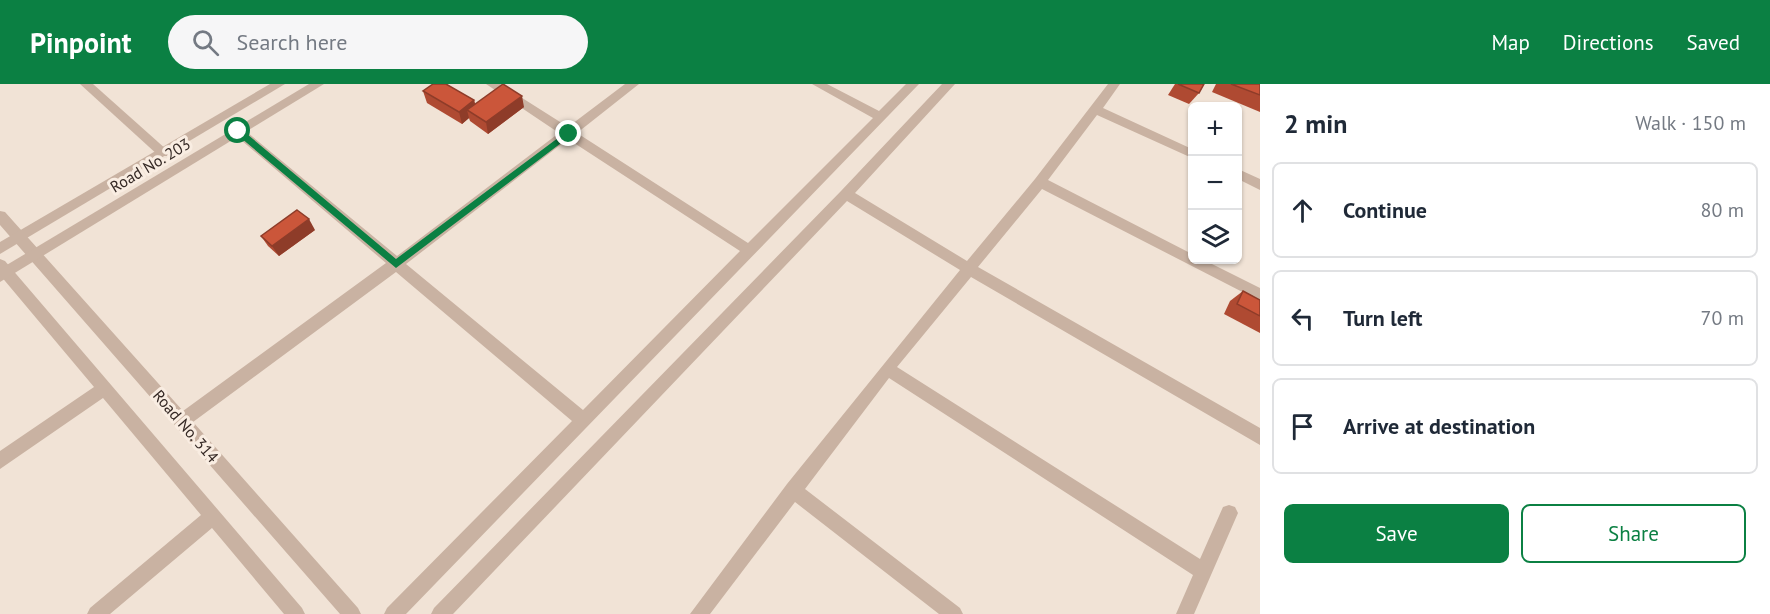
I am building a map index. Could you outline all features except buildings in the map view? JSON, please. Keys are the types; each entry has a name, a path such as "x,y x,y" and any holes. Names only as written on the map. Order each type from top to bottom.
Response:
{"street":[{"path":"86,84 163,153"},
{"name":"Road No. 203","path":"0,249 279,84"},
{"name":"Road No. 203","path":"2,271 35,254 318,84"},
{"path":"492,84 750,251"},
{"path":"182,421 396,264 633,84"},
{"path":"818,84 881,117"},
{"path":"393,614 913,84"},
{"path":"440,614 846,194 949,84"},
{"path":"699,614 887,369 1040,182 1114,84"},
{"path":"1095,109 1188,152"},
{"path":"238,131 583,420"},
{"path":"1242,176 1260,185"},
{"path":"1040,182 1260,296"},
{"path":"846,194 969,269 1260,437"},
{"name":"Road No. 314","path":"0,216 352,614"},
{"path":"2,271 296,614"},
{"path":"887,369 1204,572"},
{"path":"0,461 104,388"},
{"path":"793,490 954,614"},
{"path":"1185,614 1229,513"},
{"path":"96,614 213,516"}],"route":[{"path":"238,131 396,264 569,134"}]}
